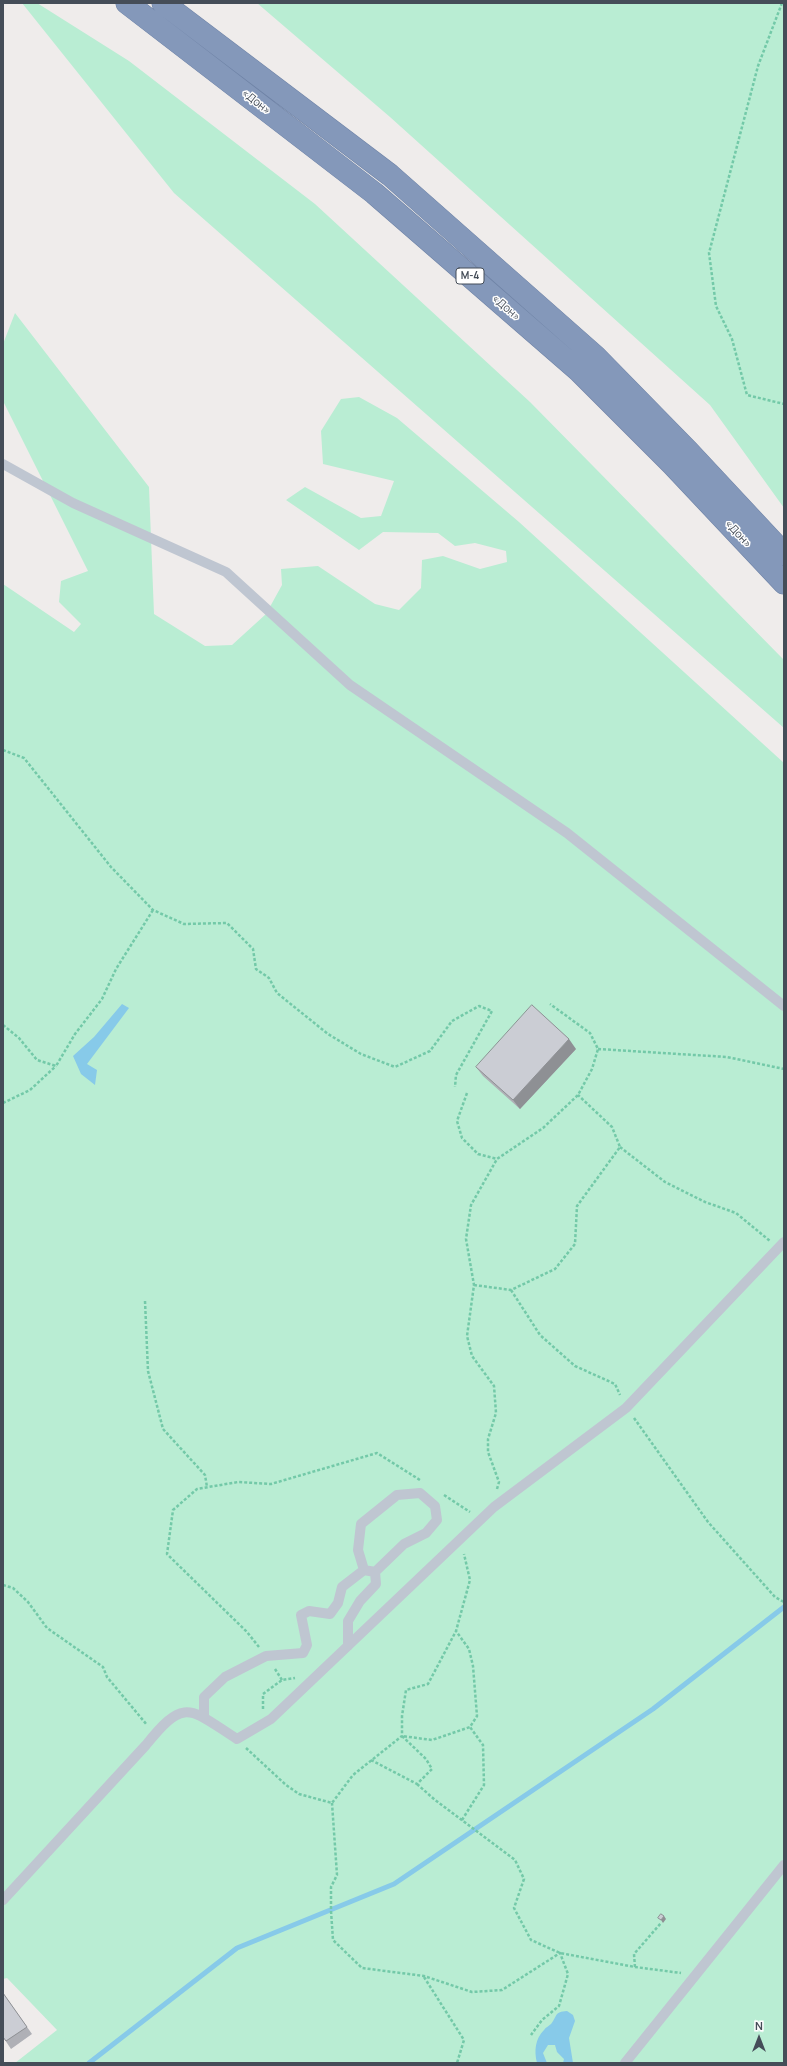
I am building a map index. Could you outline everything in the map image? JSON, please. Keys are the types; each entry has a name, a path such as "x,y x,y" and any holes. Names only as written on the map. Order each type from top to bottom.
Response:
{"highway":[{"name":"«Дон»","path":"127,3 374,194 579,371 672,464 784,583"},
{"name":"«Дон»","path":"163,3 390,175 595,356 689,452 784,554"}],"lane":[{"path":"3,464 73,503 226,572 350,685 567,833 784,1006"},
{"path":"3,1900 162,1726 179,1713 191,1711 204,1717 237,1739 271,1719 494,1507 626,1408 781,1245"},
{"path":"364,1570 358,1550 362,1524 397,1495 420,1493 435,1506 437,1520 426,1533 404,1544 375,1572"},
{"path":"204,1717 204,1697 225,1677 266,1656 303,1653 308,1645 302,1615 309,1611 330,1614 338,1603 342,1587 364,1570 375,1572"},
{"path":"348,1646 348,1621 360,1601 376,1584 375,1572"},
{"path":"625,2063 784,1865"}],"path":[{"path":"782,3 758,66 708,253 716,306 732,339 747,395 784,404"},
{"path":"3,750 24,758 111,867 153,910 184,924 227,923 253,949 256,969 269,978 277,993 328,1034 361,1054 395,1067 430,1051 452,1021 479,1006 492,1011 456,1075 455,1087"},
{"path":"3,1103 30,1090 56,1066 75,1034 102,999 116,969 153,910"},
{"path":"494,1507 499,1482 488,1452 488,1439 496,1413 494,1386 472,1356 467,1336 474,1285 466,1239 471,1205 497,1159 543,1128 578,1095 592,1069 598,1049 590,1033 550,1004"},
{"path":"3,1025 19,1038 36,1060 56,1066"},
{"path":"598,1049 727,1057 784,1069"},
{"path":"467,1093 457,1121 462,1138 478,1154 497,1159"},
{"path":"578,1095 612,1127 620,1147 665,1182 705,1202 736,1213 781,1245"},
{"path":"474,1285 512,1290 556,1269 574,1244 577,1206 620,1147"},
{"path":"512,1290 540,1334 575,1366 614,1384 626,1408 708,1522 775,1597 784,1602"},
{"path":"145,1301 148,1371 163,1429 205,1475 207,1487"},
{"path":"282,1680 248,1632 166,1554 173,1510 197,1489 238,1482 271,1484 377,1453 422,1482"},
{"path":"442,1494 482,1519"},
{"path":"417,1784 432,1769 426,1759 402,1736 402,1716 406,1690 428,1684 456,1631 470,1580 460,1539"},
{"path":"3,1585 13,1588 28,1602 47,1628 104,1667 107,1677 147,1726 162,1726"},
{"path":"456,1631 469,1649 473,1666 477,1716 470,1727 432,1740 402,1736 353,1775 332,1803 338,1875 331,1887 333,1940 362,1968 424,1976 472,1992 502,1990 560,1953"},
{"path":"462,1820 484,1785 483,1745 470,1727"},
{"path":"237,1739 286,1785 299,1794 332,1803"},
{"path":"371,1760 417,1784 435,1800 516,1860 524,1879 514,1908 531,1940 560,1953 634,1967 696,1975"},
{"path":"634,1967 634,1954 661,1923"},
{"path":"531,2035 542,2020 559,2006 568,1974 560,1953"},
{"path":"424,1976 464,2040 457,2063"}],"green space":[{"path":"22,3 37,3 129,61 315,204 530,402 784,660 784,728 174,193"},
{"path":"257,3 784,3 784,508 710,405 390,117"},
{"path":"15,313 149,487 154,614 205,646 232,645 266,614 282,585 281,569 318,566 375,604 399,610 421,588 422,560 443,556 480,569 507,562 506,551 475,543 455,546 438,533 383,532 359,550 286,500 305,487 361,518 381,516 394,481 323,464 321,431 341,399 359,397 397,418 519,522 784,763 784,2063 15,2063 57,2030 7,1978 3,1979 3,584 74,632 81,624 59,602 61,581 88,571 3,401 3,344"}],"water":[{"path":"122,1004 129,1008 87,1064 97,1070 95,1085 81,1074 73,1056 94,1037"},
{"path":"567,2011 573,2015 575,2021 569,2038 573,2063 563,2063 564,2059 557,2052 555,2045 548,2045 543,2053 547,2063 537,2063 536,2050 539,2037 551,2024 558,2013"}],"building":[{"path":"532,1005 569,1039 513,1100 476,1067"},
{"path":"661,1914 664,1916 661,1920 658,1918"},
{"path":"3,1993 27,2027 6,2041 3,2037"}],"waterway":[{"path":"89,2063 237,1948 394,1884 653,1709 784,1607"}]}
